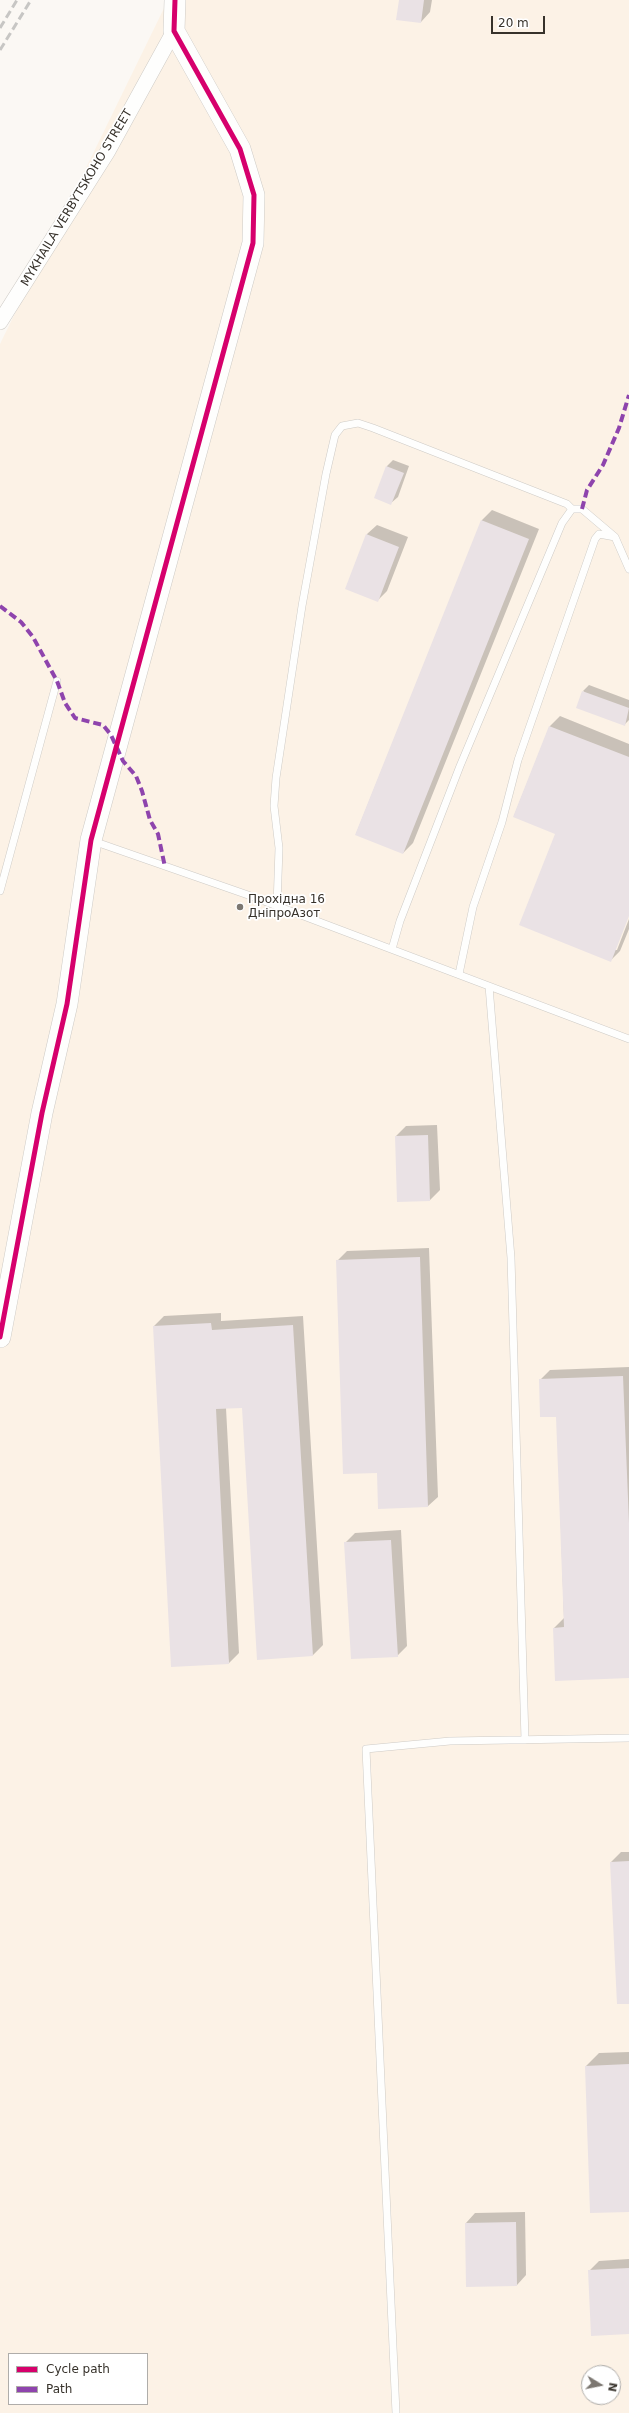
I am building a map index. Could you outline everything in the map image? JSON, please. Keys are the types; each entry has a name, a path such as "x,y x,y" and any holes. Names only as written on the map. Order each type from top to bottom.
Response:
{"street":[{"path":"0,1337 42,1113 67,1004 91,840 253,243 254,195 240,149 174,31 175,0"},
{"name":"MYKHAILA VERBYTSKOHO STREET","path":"0,322 108,151 174,31"}],"lane":[{"path":"277,906 279,848 274,806 276,778 302,606 326,474 335,435 342,426 358,423 567,504 572,509"},
{"path":"392,949 403,914 493,684 562,523 572,509 582,508 615,537 629,569"},
{"path":"459,974 473,907 502,822 518,760 592,545 598,534 615,537"},
{"path":"0,891 57,681"},
{"path":"91,840 277,906 629,1039"},
{"path":"489,986 511,1258 525,1740"},
{"path":"396,2413 366,1749 450,1742 629,1738"}],"shaded area":[{"path":"168,0 629,0 629,2413 0,2413 0,344"}],"building":[{"path":"399,0 424,0 421,23 396,20"},
{"path":"386,466 404,473 391,505 374,498"},
{"path":"481,520 529,539 403,854 355,835"},
{"path":"366,534 399,547 378,602 345,589"},
{"path":"582,691 629,708 625,726 576,708"},
{"path":"549,726 629,757 629,916 611,962 519,925 555,834 513,817"},
{"path":"428,1135 430,1201 397,1202 395,1136"},
{"path":"420,1257 428,1507 378,1509 377,1473 343,1474 336,1260"},
{"path":"211,1323 212,1330 293,1325 313,1656 257,1660 242,1408 216,1409 229,1664 171,1667 153,1326"},
{"path":"623,1376 629,1523 629,1678 555,1681 553,1628 564,1627 556,1417 540,1417 539,1379"},
{"path":"391,1540 398,1657 351,1659 344,1542"},
{"path":"629,1861 629,2004 617,2004 610,1862"},
{"path":"629,2064 629,2212 590,2213 585,2066"},
{"path":"516,2222 517,2286 466,2287 465,2223"},
{"path":"629,2268 629,2334 591,2336 588,2270"}],"railway":[{"path":"0,28 17,0"},
{"path":"0,50 31,0"}],"marked path":[{"path":"582,509 587,490 603,465 619,428 629,395"},
{"path":"0,606 21,622 33,637 57,681 65,703 75,718 103,725 111,735 123,761 136,776 150,820 158,834 165,867"}],"cycle path":[{"path":"0,1337 42,1113 67,1004 91,840 253,243 254,195 240,149 174,31 175,0"}],"place":[{"name":"Прохідна 16 ДніпроАзот","path":"240,907"}]}
